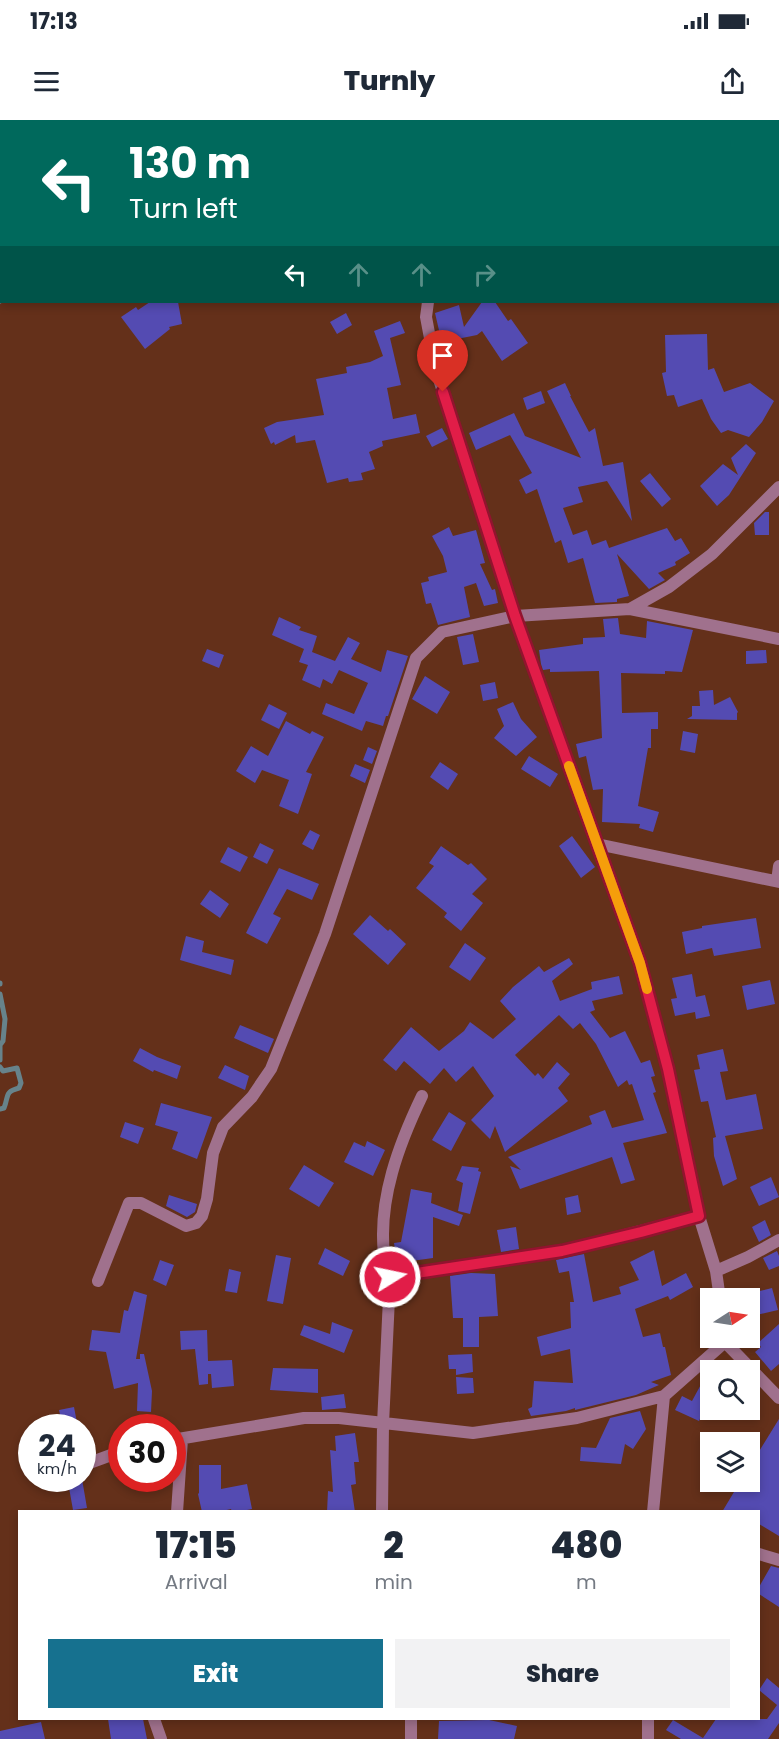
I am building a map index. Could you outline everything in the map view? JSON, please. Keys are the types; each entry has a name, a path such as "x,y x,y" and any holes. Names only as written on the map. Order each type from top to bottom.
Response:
{"street":[{"path":"422,303 436,370 515,616 640,963 668,1069 699,1216 716,1271 718,1288"},
{"path":"426,317 428,303"},
{"path":"630,609 669,587 712,554 779,487"},
{"path":"98,1281 129,1203 141,1203 186,1226 196,1224 202,1216 207,1199 213,1153 223,1127 252,1097 271,1069 325,934 416,658 442,632 515,616 630,609 779,639"},
{"path":"597,844 778,882 779,866"},
{"path":"382,1510 383,1424 390,1277 384,1255 384,1220 389,1182 403,1136 422,1096"},
{"path":"390,1277 562,1251 699,1216"},
{"path":"716,1271 779,1240"},
{"path":"186,1438 304,1418 339,1418 473,1433 577,1418 664,1396 716,1348"},
{"path":"732,1348 779,1398"},
{"path":"653,1510 664,1396"},
{"path":"177,1492 177,1510"},
{"path":"760,1554 779,1560"},
{"path":"154,1720 161,1739"},
{"path":"411,1720 411,1739"},
{"path":"648,1720 648,1739"}],"building":[{"path":"148,303 178,303 182,324 169,327 170,329 145,349 121,317 136,307 138,310"},
{"path":"481,303 496,303 508,321 511,319 528,343 502,361 482,331 477,335 452,340 451,336 441,339 435,313 459,305 464,327"},
{"path":"346,313 352,325 337,334 330,322"},
{"path":"400,321 405,333 390,338 401,385 387,388 393,419 416,414 420,433 382,441 383,446 369,452 375,469 361,473 363,480 349,482 348,478 327,483 315,440 296,443 295,435 275,445 274,442 271,444 264,428 277,422 324,415 316,379 347,373 346,367 370,362 383,356 374,331"},
{"path":"707,334 708,370 714,368 724,392 750,383 774,401 762,422 749,437 728,430 721,433 711,419 702,399 678,407 674,395 667,396 662,373 666,372 665,335"},
{"path":"565,383 589,432 595,428 603,466 623,462 632,521 607,481 578,487 583,502 563,508 573,535 587,530 592,545 606,540 609,548 667,528 675,541 681,538 690,553 675,562 676,565 658,573 665,580 649,589 617,554 629,596 617,599 617,602 595,603 583,558 568,563 561,540 555,543 537,489 526,494 519,480 532,473 510,435 476,450 469,433 514,413 525,436 581,458 547,391"},
{"path":"541,391 545,403 527,410 523,398"},
{"path":"442,428 448,439 432,447 426,436"},
{"path":"746,444 756,453 729,495 717,506 700,486 723,464 738,475 731,458"},
{"path":"650,473 671,499 662,507 640,481"},
{"path":"765,512 769,512 769,535 755,535 754,523"},
{"path":"449,527 453,536 476,530 485,563 480,564 492,590 495,589 498,603 484,606 476,583 464,587 470,617 438,625 431,603 426,604 421,583 429,581 428,577 447,572 443,556 432,536"},
{"path":"279,617 301,627 299,630 317,636 312,652 335,661 348,637 360,643 351,659 381,672 387,650 408,656 383,726 366,721 362,731 322,714 326,703 354,714 368,683 339,670 332,684 323,679 320,688 302,680 308,665 299,662 304,649 272,635"},
{"path":"618,618 620,634 646,638 647,621 693,630 682,672 621,673 622,713 658,712 658,729 651,729 651,748 648,748 638,806 659,812 653,832 639,828 640,824 602,822 603,789 593,790 586,756 579,758 576,744 602,738 599,671 550,672 550,669 543,670 541,664 539,650 583,644 583,638 605,637 603,619"},
{"path":"473,634 479,662 463,665 457,637"},
{"path":"207,649 224,655 219,668 202,661"},
{"path":"766,650 767,663 746,664 746,651"},
{"path":"425,676 450,692 437,714 412,699"},
{"path":"495,682 498,698 483,701 480,685"},
{"path":"713,690 714,705 730,697 738,712 737,720 687,719 692,716 692,706 700,706 699,691"},
{"path":"513,702 521,719 537,737 516,756 494,738 504,726 497,709"},
{"path":"269,704 287,713 279,729 261,720"},
{"path":"286,721 310,734 312,731 324,737 306,772 312,774 298,814 279,806 289,780 262,770 255,783 236,771 251,746 268,756"},
{"path":"683,731 698,734 695,753 680,750"},
{"path":"368,747 377,751 372,764 363,760"},
{"path":"529,756 558,774 550,787 521,769"},
{"path":"440,762 458,774 448,790 430,777"},
{"path":"355,764 370,770 365,783 350,776"},
{"path":"310,830 320,835 313,850 302,844"},
{"path":"572,836 595,867 581,878 559,846"},
{"path":"260,843 274,850 267,864 253,857"},
{"path":"441,846 468,865 471,863 487,879 472,894 483,903 461,931 444,917 447,913 416,888 434,866 429,863"},
{"path":"228,847 248,857 240,872 220,862"},
{"path":"279,868 319,884 312,900 287,889 273,914 281,918 267,944 246,933"},
{"path":"210,890 229,904 220,918 200,904"},
{"path":"370,915 406,944 388,965 353,934"},
{"path":"756,918 761,948 714,956 712,948 686,954 682,932 702,928 702,926"},
{"path":"186,936 204,941 202,952 234,960 231,975 180,960"},
{"path":"465,943 486,958 470,981 449,967"},
{"path":"569,958 573,964 552,981 560,1001 592,989 591,982 619,976 623,994 592,1001 595,1010 590,1012 610,1038 625,1031 641,1063 650,1060 655,1076 651,1077 656,1092 653,1093 667,1133 623,1143 635,1180 621,1184 612,1157 520,1189 510,1166 521,1170 508,1157 592,1124 589,1116 605,1110 612,1128 644,1120 632,1084 629,1085 627,1080 618,1087 596,1044 580,1023 573,1029 559,1015 515,1055 535,1076 538,1073 543,1079 557,1062 570,1074 558,1088 568,1101 505,1152 495,1126 490,1139 471,1120 494,1096 473,1066 456,1082 444,1068 430,1084 404,1061 396,1071 383,1060 411,1027 439,1051 464,1031 470,1022 493,1039 516,1019 500,1001 513,987 539,966 544,972"},
{"path":"692,974 696,997 705,995 710,1016 696,1019 695,1012 675,1016 671,999 677,998 672,978"},
{"path":"770,980 775,1004 747,1010 742,986"},
{"path":"240,1025 274,1039 268,1053 234,1038"},
{"path":"140,1048 181,1066 177,1079 154,1070 153,1072 133,1061"},
{"path":"723,1049 728,1071 720,1072 726,1100 756,1094 763,1129 725,1136 737,1179 723,1186 714,1156 713,1138 716,1137 708,1101 701,1102 694,1070 700,1069 697,1055"},
{"path":"225,1065 249,1076 245,1090 218,1078"},
{"path":"161,1103 212,1117 197,1159 172,1149 178,1132 155,1125"},
{"path":"449,1112 466,1123 451,1151 432,1140"},
{"path":"125,1122 144,1128 138,1144 120,1137"},
{"path":"367,1141 385,1150 373,1176 344,1162 354,1142 365,1147"},
{"path":"304,1165 334,1183 319,1207 289,1189"},
{"path":"462,1166 479,1168 478,1171 481,1172 470,1214 458,1211 463,1183 456,1180"},
{"path":"771,1177 779,1197 759,1206 750,1187"},
{"path":"411,1189 432,1193 431,1203 463,1215 459,1226 433,1217 433,1258 397,1263 394,1243 401,1242"},
{"path":"169,1195 197,1204 195,1212 187,1217 166,1206"},
{"path":"578,1195 581,1212 567,1215 565,1198"},
{"path":"765,1220 771,1235 759,1242 752,1227"},
{"path":"516,1227 519,1249 501,1252 497,1230"},
{"path":"325,1248 350,1261 343,1276 318,1264"},
{"path":"654,1250 662,1286 686,1273 693,1287 670,1300 668,1296 635,1309 643,1337 660,1333 671,1375 651,1382 659,1385 636,1395 575,1410 575,1408 531,1416 528,1409 532,1407 534,1381 573,1383 570,1349 541,1356 537,1337 571,1328 570,1302 574,1302 569,1271 559,1273 556,1260 584,1254 593,1302 621,1294 619,1287 639,1280 630,1262"},
{"path":"777,1251 779,1266 769,1270 763,1258"},
{"path":"276,1255 291,1258 283,1304 267,1301"},
{"path":"160,1260 174,1265 166,1286 153,1280"},
{"path":"229,1269 241,1272 237,1293 225,1291"},
{"path":"471,1273 495,1274 498,1316 479,1317 479,1347 463,1347 463,1318 453,1318 450,1276"},
{"path":"772,1288 778,1310 760,1314 760,1291"},
{"path":"134,1291 147,1295 136,1359 140,1359 140,1354 144,1354 152,1391 151,1412 137,1411 138,1383 114,1389 106,1352 89,1350 92,1330 120,1333 124,1310 128,1311"},
{"path":"332,1322 353,1330 344,1353 300,1335 304,1325 330,1334"},
{"path":"779,1324 779,1364 771,1371 755,1352 761,1347 760,1341"},
{"path":"207,1330 208,1361 232,1360 234,1386 212,1388 211,1374 208,1374 208,1384 199,1385 195,1349 181,1350 180,1331"},
{"path":"472,1354 473,1372 456,1375 456,1369 449,1369 448,1355"},
{"path":"273,1368 318,1369 318,1393 270,1390"},
{"path":"456,1377 473,1378 474,1393 457,1394"},
{"path":"700,1386 699,1421 675,1410 682,1396 692,1401"},
{"path":"344,1394 346,1408 322,1410 321,1397"},
{"path":"74,1407 75,1414 60,1414 59,1410"},
{"path":"640,1411 646,1429 633,1449 625,1444 621,1464 580,1461 581,1447 596,1448 610,1418"},
{"path":"779,1419 779,1536 760,1525 760,1510 723,1510 734,1492 760,1492 760,1450"},
{"path":"355,1433 359,1462 354,1462 356,1484 351,1485 355,1510 327,1510 328,1491 333,1492 330,1450 336,1451 335,1436"},
{"path":"199,1465 221,1465 221,1489 247,1484 252,1509 202,1510"},
{"path":"70,1492 84,1492 87,1508 73,1510"},
{"path":"771,1566 779,1568 779,1607 760,1595 760,1585"},
{"path":"767,1678 779,1688 779,1723 768,1739 681,1739 666,1730 673,1720 703,1738 715,1720 767,1719 777,1705 760,1688"},
{"path":"108,1720 143,1720 147,1739 111,1739"},
{"path":"489,1720 517,1726 514,1739 438,1739 439,1721"},
{"path":"41,1722 45,1739 0,1739 0,1731"}],"waterway":[{"path":"0,994 5,1019 3,1041 0,1045 0,1060"},
{"path":"0,1067 3,1071 17,1068 21,1083 19,1088 9,1093 4,1108 0,1109"}],"slow traffic":[{"path":"569,766 640,963 647,989"}],"route":[{"path":"390,1277 562,1251 699,1216 668,1069 640,963 515,616 443,392"}]}
